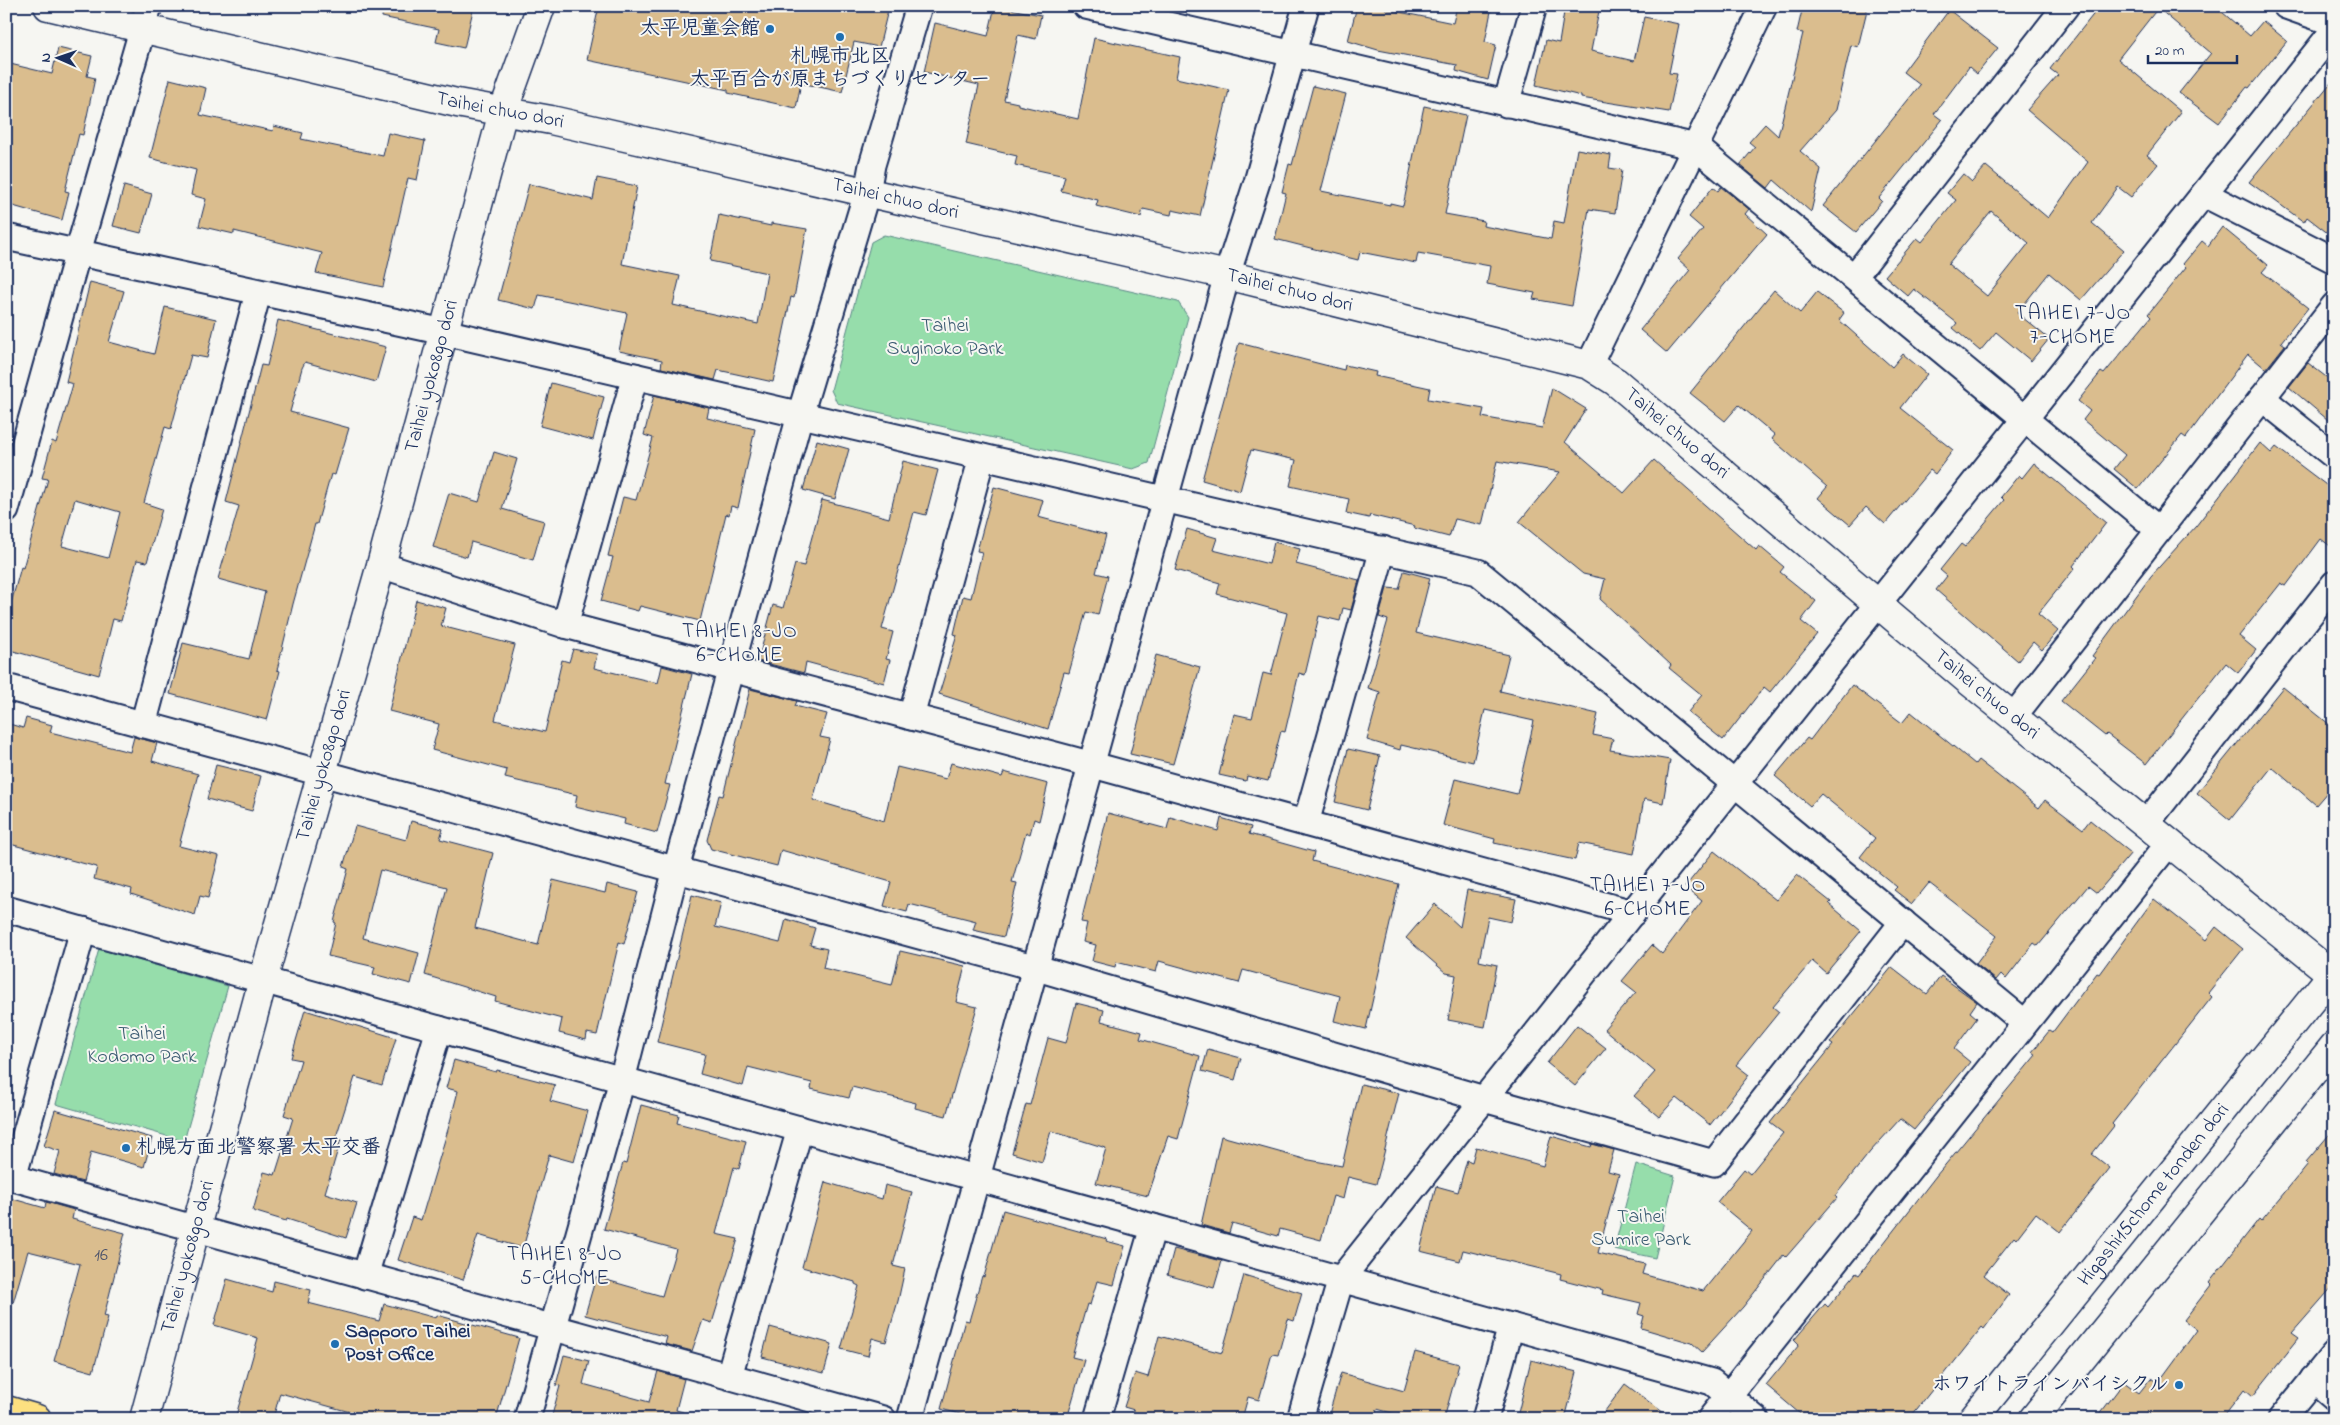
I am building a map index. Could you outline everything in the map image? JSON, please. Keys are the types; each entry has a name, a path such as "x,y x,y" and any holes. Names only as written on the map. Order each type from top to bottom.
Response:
{"main road":[{"path":"6,1410 37,1419"}],"street":[{"name":"Taihei chuo dori","path":"48,6 146,17 503,112 551,120 1228,275 1589,365 1616,382 2013,717 2333,974"},
{"name":"Taihei yoko8go dori","path":"144,1419 320,774 381,565 503,112 541,6"},
{"path":"527,1419 622,1080 676,869 800,415 868,192 872,165 919,6"},
{"path":"910,1419 1228,275 1306,6"},
{"path":"1506,104 1534,6"},
{"path":"1589,365 1764,6"},
{"path":"1854,277 2066,6"},
{"path":"2286,6 2334,23"},
{"path":"1100,8 1293,55 1696,147 2026,418 2159,530"},
{"path":"6,510 146,17"},
{"path":"1300,1419 1341,1280 2334,30"},
{"path":"2204,194 2334,260"},
{"path":"6,237 444,332 1167,498 1478,572 2026,1023"},
{"path":"143,725 258,293"},
{"path":"2013,717 2334,306"},
{"path":"565,625 635,376"},
{"path":"2262,398 2334,456"},
{"path":"911,717 982,457"},
{"path":"1306,823 1383,550"},
{"path":"381,565 565,625 1093,765 1632,913"},
{"path":"2146,824 2334,584"},
{"path":"6,687 1036,968 1484,1099 1714,1163 1903,922"},
{"path":"1710,1419 2169,843"},
{"path":"6,909 1712,1382 1756,1419"},
{"path":"83,930 10,1177 883,1419"},
{"name":"Higashi15chome tonden dori","path":"1973,1419 2333,974"},
{"path":"365,1276 439,1029"},
{"path":"2033,1419 2334,1046"},
{"path":"729,1376 800,1129"},
{"path":"1097,1419 1153,1227"},
{"path":"1485,1419 1511,1326"},
{"path":"2281,1419 2334,1354"},
{"path":"2313,1379 2334,1397"}],"green space":[{"name":"Taihei Suginoko Park","path":"884,235 1178,302 1188,317 1149,463 1133,469 837,403 831,390 871,242"},
{"name":"Taihei Kodomo Park","path":"99,949 228,986 184,1141 56,1104"},
{"name":"Taihei Sumire Park","path":"1636,1164 1675,1176 1655,1258 1614,1249"}],"building":[{"path":"383,6 474,6 464,48 436,42 439,29 382,17"},
{"path":"599,6 889,6 879,47 854,42 842,92 801,83 796,108 728,93 728,90 587,60"},
{"path":"995,6 1041,15 1036,39 1018,35 1004,100 1078,119 1094,38 1180,57 1176,78 1229,90 1200,216 1172,210 1171,215 1143,209 1141,217 1096,206 1098,200 1061,191 1065,176 1015,165 1017,156 966,144 979,85 924,72 935,23 988,36"},
{"path":"1357,6 1385,6 1385,9 1453,23 1457,6 1492,6 1485,42 1496,45 1488,80 1456,71 1457,65 1378,50 1348,41"},
{"path":"1565,6 1599,11 1591,51 1634,61 1644,17 1679,24 1669,73 1677,74 1669,112 1581,98 1581,96 1536,85 1546,40 1559,43"},
{"path":"1803,6 1868,6 1858,47 1851,45 1836,110 1800,151 1821,169 1811,212 1774,180 1768,188 1740,165 1755,147 1749,142 1765,124 1778,136 1803,33 1797,32"},
{"path":"2100,6 2215,6 2250,36 2263,21 2287,41 2219,123 2179,93 2211,53 2158,8 2118,59 2181,112 2147,155 2158,164 2131,197 2118,187 2092,223 2124,250 2081,300 2049,273 2017,313 2049,339 2031,361 1996,332 1980,351 1953,328 1957,323 1914,289 1908,296 1885,276 1917,238 1922,242 1956,200 1947,193 1963,174 1972,182 1986,166 2048,218 2088,162 2027,110 2058,75 2050,69","holes":["1991,211 2029,243 1987,296 1948,264"]},
{"path":"1949,10 1998,48 1977,74 1969,67 1934,114 1942,120 1879,198 1882,201 1856,232 1823,206 1920,85 1903,72"},
{"path":"58,48 92,56 87,76 95,78 83,135 79,134 65,191 69,192 62,220 6,204 6,63 52,74"},
{"path":"170,79 206,88 200,115 273,131 274,126 303,133 301,139 383,156 388,133 425,141 417,180 408,178 383,287 316,273 322,253 234,231 234,234 199,226 206,199 191,195 196,170 150,158"},
{"path":"2334,79 2334,238 2307,217 2304,222 2249,182"},
{"path":"1313,86 1346,94 1321,191 1403,206 1424,106 1466,115 1445,214 1484,221 1483,226 1551,239 1554,221 1564,223 1577,149 1611,155 1609,168 1622,170 1615,213 1589,209 1572,306 1533,299 1535,293 1487,284 1490,266 1418,253 1416,263 1360,252 1358,260 1275,239 1286,193 1282,192 1289,164 1292,165"},
{"path":"597,178 637,186 622,264 680,276 673,305 758,324 767,273 710,261 719,215 771,226 771,223 807,229 794,298 791,297 773,382 718,370 715,380 661,368 662,360 619,351 627,313 539,295 535,309 498,300 529,184 593,200"},
{"path":"124,186 152,194 141,233 113,226"},
{"path":"1713,187 1718,191 1721,187 1749,209 1745,214 1767,234 1667,353 1640,330 1690,270 1678,259 1703,229 1689,217"},
{"path":"2222,227 2268,265 2262,272 2308,308 2281,342 2285,345 2266,369 2248,354 2186,438 2182,435 2138,489 2114,469 2125,455 2083,420 2090,411 2078,401 2101,372 2104,374 2151,317 2148,314 2186,267 2183,264 2202,241 2208,246"},
{"path":"90,282 124,291 109,342 154,354 165,307 216,319 207,358 191,355 171,429 165,427 144,503 162,509 147,562 137,560 121,621 113,619 99,675 6,649 6,606 10,607 21,567 23,568 48,479 42,478 52,441 56,443 73,384 66,382","holes":["75,499 120,512 108,558 62,546"]},
{"path":"1774,290 1800,313 1817,292 1844,313 1839,320 1892,367 1903,354 1927,374 1900,408 1953,450 1935,474 1930,470 1885,524 1866,507 1850,525 1818,498 1827,487 1772,439 1775,435 1739,405 1725,421 1690,393"},
{"path":"278,320 386,347 376,382 305,362 302,368 290,412 349,428 335,475 331,474 317,524 315,524 293,604 277,670 280,671 267,720 170,694 183,643 249,659 265,592 218,579 239,506 226,502 261,365 267,366"},
{"path":"1239,343 1344,370 1345,365 1376,372 1375,376 1430,388 1428,399 1484,409 1482,417 1542,428 1552,388 1586,409 1565,442 1624,493 1654,460 1756,550 1759,546 1784,567 1780,572 1816,601 1801,621 1817,634 1770,692 1764,687 1723,740 1688,712 1702,695 1669,668 1671,665 1600,599 1605,579 1583,574 1519,522 1560,472 1497,461 1482,525 1455,519 1449,537 1370,515 1369,518 1346,513 1349,499 1290,486 1296,460 1251,450 1240,491 1202,480"},
{"path":"2308,363 2334,383 2334,425 2289,387"},
{"path":"551,383 604,397 593,440 540,426"},
{"path":"654,395 709,408 707,418 755,429 738,508 731,506 729,515 726,514 700,621 640,606 638,611 601,601 613,557 608,556 623,497 636,500 653,438 644,435"},
{"path":"817,440 849,449 835,499 803,490"},
{"path":"2260,443 2271,453 2276,447 2334,491 2334,549 2321,539 2286,586 2281,583 2239,636 2256,650 2238,673 2226,663 2146,764 2107,734 2105,736 2061,701 2095,658 2092,656 2151,576 2196,526"},
{"path":"494,452 517,459 502,509 544,521 533,560 471,542 467,557 433,547 449,493 479,502"},
{"path":"903,461 938,470 926,515 914,512 882,629 893,632 886,659 890,660 884,683 806,662 804,673 758,661 773,605 783,608 795,564 804,566 822,500 889,518"},
{"path":"2034,463 2106,523 2073,566 2075,568 2038,614 2058,631 2042,650 2033,642 2018,661 1936,590 1947,576 1940,570 1961,544 1965,547 2004,500 2001,497 2019,475 2022,478"},
{"path":"994,487 1043,500 1038,517 1106,535 1096,573 1108,576 1098,615 1086,612 1069,673 1064,672 1048,729 939,694 957,635 954,634 963,596 971,598 982,552 977,551"},
{"path":"1187,529 1217,538 1213,550 1269,564 1274,542 1300,549 1296,564 1359,580 1351,610 1343,608 1340,621 1319,616 1305,675 1299,673 1285,732 1281,731 1268,781 1247,776 1246,781 1219,775 1234,714 1252,718 1263,673 1271,675 1287,613 1217,594 1220,583 1175,570"},
{"path":"1404,571 1430,578 1416,633 1509,655 1500,691 1598,714 1593,735 1613,739 1610,750 1670,760 1663,803 1644,799 1634,854 1579,843 1575,860 1494,843 1495,839 1443,825 1455,779 1517,794 1534,721 1485,710 1473,762 1401,745 1400,750 1367,740 1380,692 1368,688 1388,620 1379,617 1387,588 1399,589"},
{"path":"416,600 446,608 441,626 515,645 495,720 545,732 562,660 569,662 573,649 597,654 594,668 658,683 662,666 692,674 665,784 670,785 657,833 624,824 625,819 575,807 577,795 505,778 507,770 432,750 439,724 389,711"},
{"path":"1156,655 1200,667 1173,764 1130,754"},
{"path":"1852,685 1902,723 1911,712 1975,764 1978,760 2039,808 2045,800 2083,829 2090,820 2131,853 2097,893 2088,886 2038,946 2034,943 2006,979 2001,974 1996,980 1976,964 1997,936 1929,883 1912,904 1894,890 1897,887 1860,857 1875,838 1821,794 1810,806 1775,776 1807,738 1810,740"},
{"path":"2283,687 2334,728 2334,784 2316,805 2272,767 2230,820 2197,793"},
{"path":"750,689 797,701 795,706 827,714 820,737 830,739 813,800 884,821 897,767 946,779 951,763 1002,777 1004,772 1048,784 1039,821 1034,819 1030,834 1026,832 1012,882 1017,883 1004,937 973,930 976,921 909,904 907,912 884,906 891,882 781,850 777,866 711,849 707,840 719,795 723,796"},
{"path":"26,718 52,725 50,732 130,752 134,737 157,743 152,761 198,774 179,846 219,856 208,898 200,896 195,915 131,894 132,889 94,879 97,867 6,843 6,723 23,728"},
{"path":"1348,749 1380,756 1367,810 1335,802"},
{"path":"216,765 261,776 252,811 207,799"},
{"path":"1108,813 1167,829 1170,817 1218,831 1221,818 1251,827 1249,834 1314,852 1312,861 1399,884 1366,1029 1334,1021 1340,996 1243,970 1239,983 1159,961 1156,972 1116,962 1115,967 1092,961 1096,945 1083,942 1087,923 1081,922"},
{"path":"411,821 443,829 440,839 493,853 475,928 538,945 553,880 605,893 607,884 638,892 624,944 619,942 597,1035 587,1033 586,1040 559,1033 562,1019 495,1001 496,997 425,975 447,887 380,870 363,938 419,953 411,984 373,974 375,967 328,956 336,923 334,922 348,869 343,867 355,826 406,840"},
{"path":"1714,851 1776,900 1797,875 1831,902 1829,904 1861,931 1826,973 1812,961 1773,1007 1779,1012 1736,1065 1749,1075 1710,1125 1676,1098 1659,1117 1634,1096 1655,1072 1604,1029 1636,992 1622,981 1652,945 1662,954 1702,901 1685,887"},
{"path":"1467,890 1516,899 1511,922 1488,917 1479,961 1497,965 1485,1027 1448,1020 1456,975 1446,973 1406,938 1435,904 1460,927"},
{"path":"692,895 721,903 715,927 780,943 786,919 815,928 810,945 827,949 823,968 892,985 900,951 965,966 956,1002 977,1007 946,1116 915,1108 916,1103 852,1087 849,1098 811,1089 812,1083 748,1067 743,1086 700,1074 705,1054 657,1042"},
{"path":"2154,899 2206,940 2216,927 2243,949 2208,993 2212,997 2112,1124 2114,1126 2092,1154 2110,1168 2060,1232 2036,1213 2016,1239 2014,1237 1984,1275 2009,1295 1984,1329 1982,1327 1909,1419 1806,1419 1766,1385 1799,1345 1794,1340 1825,1304 1828,1307 1856,1273 1859,1275 1936,1176 2036,1055 2032,1052 2049,1031 2052,1033 2097,973 2099,974"},
{"path":"1892,967 1927,994 1941,976 1977,1002 1970,1012 1977,1018 1954,1049 1970,1062 1914,1130 1900,1119 1870,1152 1835,1196 1837,1198 1786,1257 1784,1255 1743,1307 1702,1352 1692,1343 1641,1328 1644,1316 1638,1314 1641,1303 1602,1294 1603,1290 1560,1279 1561,1274 1463,1250 1460,1261 1420,1251 1436,1186 1458,1192 1467,1160 1472,1162 1476,1147 1543,1166 1551,1136 1591,1147 1592,1144 1614,1150 1608,1171 1619,1174 1598,1253 1645,1264 1642,1274 1703,1291 1752,1231 1717,1202 1744,1169 1750,1174 1783,1133 1770,1123 1833,1045 1830,1043"},
{"path":"1076,1003 1104,1010 1101,1021 1142,1032 1140,1039 1200,1056 1178,1139 1168,1136 1148,1196 1096,1183 1106,1148 1051,1131 1042,1162 1012,1153 1026,1104 1030,1105 1048,1038 1066,1043"},
{"path":"305,1010 396,1038 382,1085 355,1077 336,1137 341,1139 325,1193 357,1203 346,1238 287,1219 286,1221 253,1211 264,1172 275,1175 293,1118 284,1115 301,1060 291,1058"},
{"path":"1577,1025 1606,1048 1575,1086 1547,1063"},
{"path":"1208,1049 1241,1058 1235,1080 1202,1071"},
{"path":"454,1060 496,1072 497,1070 555,1085 550,1101 588,1111 574,1162 549,1155 523,1248 478,1235 463,1280 398,1260 412,1217 421,1220 449,1126 458,1091 446,1088"},
{"path":"1361,1084 1399,1093 1381,1165 1376,1184 1348,1177 1343,1199 1333,1196 1321,1240 1280,1229 1278,1236 1232,1223 1229,1233 1201,1225 1221,1136 1304,1159 1342,1166"},
{"path":"641,1105 679,1115 677,1123 746,1141 739,1169 734,1167 716,1234 738,1239 712,1323 703,1320 692,1351 665,1344 667,1337 585,1315 596,1277 662,1296 676,1249 604,1229 623,1163 626,1164"},
{"path":"55,1110 152,1138 144,1167 91,1152 83,1182 54,1174 60,1151 44,1146"},
{"path":"2334,1129 2334,1285 2292,1333 2299,1338 2253,1396 2245,1389 2221,1419 2096,1419 2124,1382 2139,1393 2151,1378 2158,1383 2197,1330 2184,1320 2211,1285 2209,1283 2259,1219 2261,1221 2308,1164 2306,1162"},
{"path":"825,1182 882,1199 885,1185 912,1192 893,1266 905,1269 898,1301 886,1342 872,1338 868,1356 841,1349 859,1286 855,1282 802,1267"},
{"path":"6,1197 45,1208 46,1202 74,1210 72,1219 125,1233 104,1316 108,1317 93,1372 54,1361 80,1264 28,1251 13,1303 6,1302"},
{"path":"1003,1210 1107,1239 1106,1241 1125,1246 1114,1285 1097,1281 1090,1305 1087,1304 1072,1357 1084,1360 1067,1419 979,1419 941,1409 965,1320 969,1321"},
{"path":"1174,1249 1222,1261 1214,1288 1167,1275"},
{"path":"1244,1275 1302,1293 1294,1321 1288,1319 1278,1355 1272,1354 1259,1400 1248,1397 1242,1419 1132,1419 1134,1410 1124,1407 1135,1373 1148,1377 1159,1336 1222,1353"},
{"path":"227,1279 272,1292 274,1281 311,1290 308,1303 379,1321 384,1304 436,1318 437,1315 519,1338 496,1419 348,1419 350,1412 280,1393 273,1419 235,1419 258,1338 214,1325"},
{"path":"770,1327 832,1344 824,1373 762,1357"},
{"path":"1415,1352 1459,1364 1444,1419 1414,1419 1377,1409 1375,1419 1347,1419 1329,1414 1341,1373 1404,1391"},
{"path":"564,1355 589,1361 583,1384 649,1402 658,1371 684,1379 676,1410 683,1412 682,1419 551,1419 560,1386 556,1385"},
{"path":"1531,1360 1577,1372 1565,1419 1541,1419 1518,1413"},
{"path":"1625,1384 1672,1419 1599,1419"}],"place":[{"name":"太平児童会館","path":"770,29"},
{"name":"札幌市北区 太平百合が原まちづくりセンター","path":"840,37"},
{"name":"札幌方面北警察署 太平交番","path":"126,1148"},
{"name":"Sapporo Taihei Post Office","path":"335,1344"},
{"name":"ホワイトラインバイシクル","path":"2179,1385"}],"district":[{"name":"TAIHEI 7-JO 7-CHOME","path":"2073,326"},
{"name":"TAIHEI 8-JO 6-CHOME","path":"740,644"},
{"name":"TAIHEI 7-JO 6-CHOME","path":"1648,898"},
{"name":"TAIHEI 8-JO 5-CHOME","path":"565,1267"}]}
